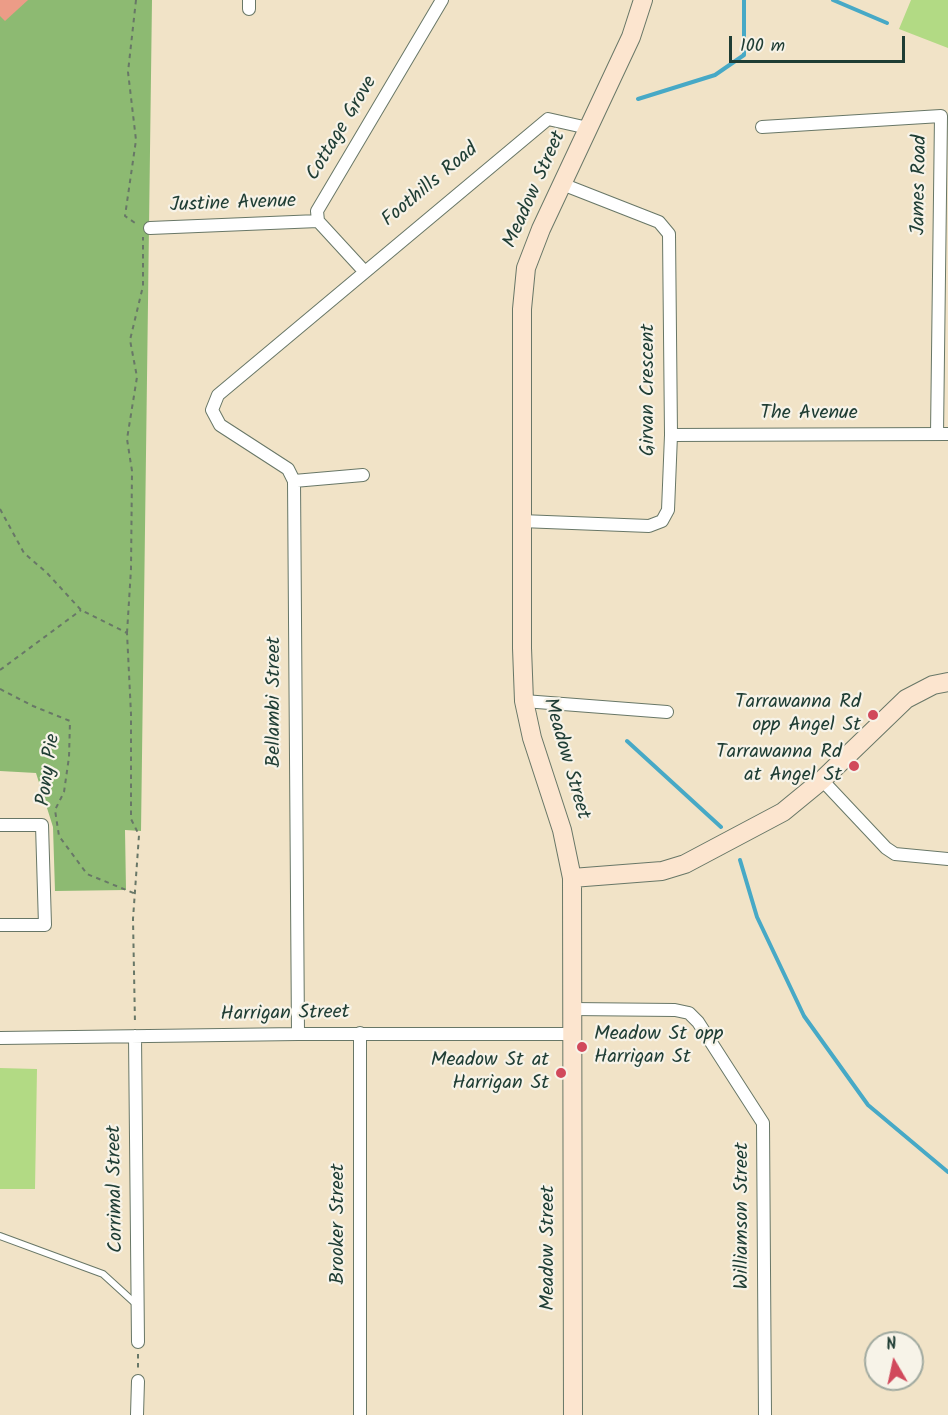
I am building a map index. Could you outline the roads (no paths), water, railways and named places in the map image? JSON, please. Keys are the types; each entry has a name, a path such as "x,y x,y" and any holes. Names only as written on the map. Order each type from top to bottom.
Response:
{"main road":[{"path":"588,128 631,37 643,0"},
{"name":"Meadow Street","path":"573,1415 572,878 562,830 532,738 524,701 521,521 522,309 526,268 588,128"},
{"path":"572,878 662,871 685,864 783,812 822,780 906,699 933,685 948,682"}],"street":[{"name":"Cottage Grove","path":"318,221 317,211 442,0"},
{"name":"James Road","path":"762,127 941,116 942,434"},
{"name":"Foothills Road","path":"294,481 288,469 220,425 213,410 218,395 548,119 588,128"},
{"name":"Girvan Crescent","path":"521,521 649,526 662,521 668,510 671,435 669,234 659,222 562,184"},
{"name":"Justine Avenue","path":"150,228 318,221"},
{"path":"318,221 364,271"},
{"name":"The Avenue","path":"671,435 942,434"},
{"path":"294,481 363,475"},
{"name":"Bellambi Street","path":"294,481 298,1034"},
{"path":"524,701 667,712"},
{"path":"822,780 886,848 895,854 948,859"},
{"path":"0,825 42,825 45,925 0,925"},
{"name":"Williamson Street","path":"571,1009 675,1010 689,1013 698,1022 763,1123 765,1415"},
{"name":"Harrigan Street","path":"0,1038 360,1033 571,1034"},
{"name":"Brooker Street","path":"360,1033 360,1415"},
{"name":"Corrimal Street","path":"135,1036 138,1342"},
{"path":"137,1415 138,1381"}],"lane":[{"path":"0,1236 103,1274 138,1305"}],"waterway":[{"path":"638,99 715,75 744,55 744,0"},
{"path":"833,0 887,23"},
{"path":"627,741 721,827"},
{"path":"740,860 757,917 804,1016 868,1105 948,1172"}],"place":[{"name":"Tarrawanna Rd opp Angel St","path":"873,715"},
{"name":"Tarrawanna Rd at Angel St","path":"854,766"},
{"name":"Meadow St opp Harrigan St","path":"582,1047"},
{"name":"Meadow St at Harrigan St","path":"561,1073"}]}
